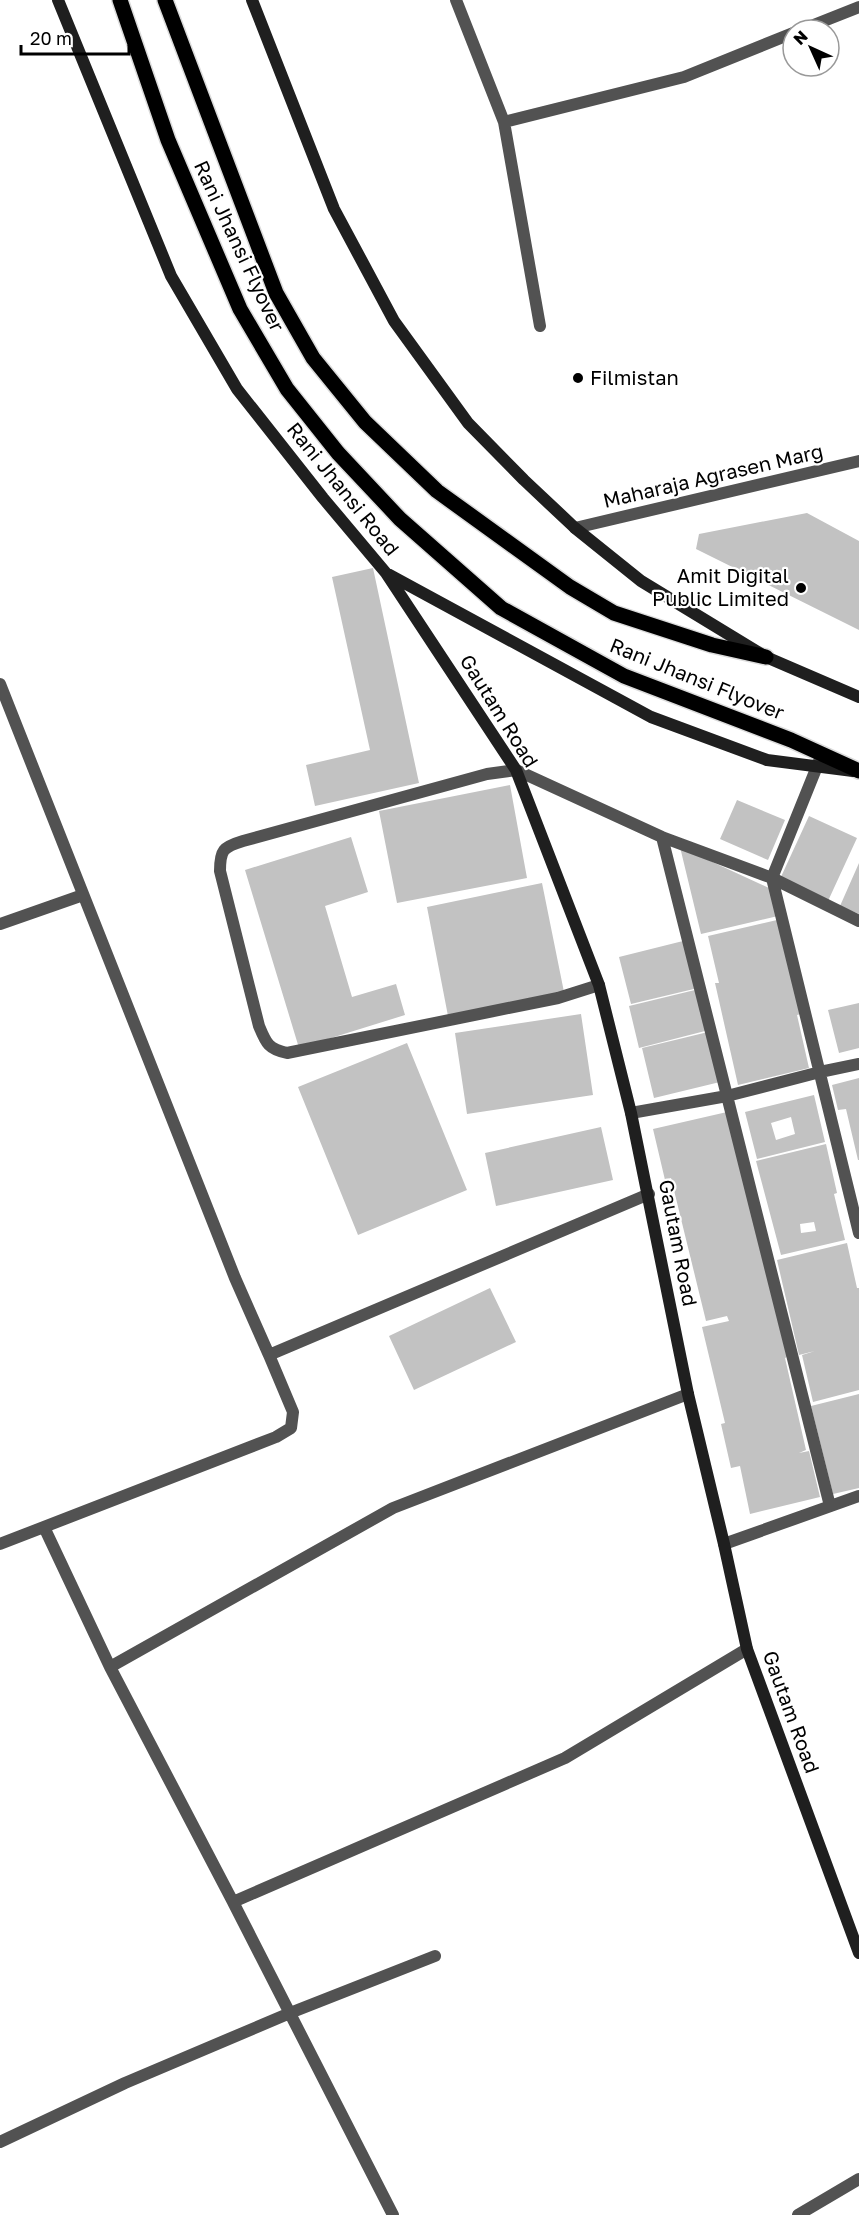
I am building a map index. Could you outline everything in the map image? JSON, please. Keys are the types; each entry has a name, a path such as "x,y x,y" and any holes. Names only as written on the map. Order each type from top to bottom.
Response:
{"main road":[{"name":"Rani Jhansi Road","path":"58,0 171,276 237,389 386,573 651,717 767,760 819,761"},
{"name":"Rani Jhansi Flyover","path":"120,0 168,140 240,309 287,389 338,453 399,519 501,608 624,676 791,740 819,761 859,771"},
{"name":"Rani Jhansi Flyover","path":"165,0 276,293 313,358 358,413 437,491 570,587 614,613 712,645 766,657"},
{"path":"252,0 334,209 394,321 468,423 575,528 641,581 766,657 859,698"},
{"name":"Gautam Road","path":"386,573 516,770 599,985 631,1113 688,1394 747,1649 859,1953"}],"street":[{"path":"456,0 504,122 540,326"},
{"path":"831,18 859,7"},
{"path":"504,122 684,77 781,38"},
{"name":"Maharaja Agrasen Marg","path":"575,528 859,461"},
{"path":"0,684 235,1278 293,1412 291,1428 276,1437 0,1544"},
{"path":"819,761 772,878 859,1233"},
{"path":"599,985 558,998 287,1053 273,1050 265,1041 259,1026 220,871 220,856 228,846 487,774 516,770 662,837 772,878 859,921"},
{"path":"662,837 830,1506"},
{"path":"0,924 83,895"},
{"path":"631,1113 727,1096 859,1064"},
{"path":"269,1355 649,1194"},
{"path":"110,1667 393,1508 688,1394"},
{"path":"724,1544 859,1496"},
{"path":"44,1527 110,1667 393,2215"},
{"path":"233,1902 565,1758 747,1649"},
{"path":"0,2142 124,2083 290,2013 435,1956"},
{"path":"798,2215 859,2179"}],"building":[{"path":"807,513 859,541 859,630 696,549 699,534"},
{"path":"373,568 419,783 315,806 306,765 370,750 332,577"},
{"path":"510,785 527,878 397,903 379,811"},
{"path":"737,800 785,820 768,860 720,839"},
{"path":"809,816 857,838 828,901 780,879"},
{"path":"351,837 368,892 325,906 352,997 396,984 405,1015 299,1048 245,870"},
{"path":"680,847 769,888 778,916 701,934"},
{"path":"859,863 859,914 840,906"},
{"path":"542,883 564,992 448,1016 427,907"},
{"path":"777,920 801,1014 797,1015 809,1068 738,1085 715,983 719,983 708,936"},
{"path":"687,940 698,988 631,1004 619,957"},
{"path":"699,989 709,1030 639,1048 629,1006"},
{"path":"859,1003 859,1048 839,1053 828,1010"},
{"path":"581,1014 593,1095 467,1114 455,1033"},
{"path":"708,1032 720,1082 654,1098 642,1048"},
{"path":"407,1043 467,1190 358,1235 298,1087"},
{"path":"859,1078 858,1160 846,1109 838,1110 832,1085"},
{"path":"814,1095 825,1142 757,1159 745,1112","holes":["791,1117 795,1134 776,1140 771,1123"]},
{"path":"727,1112 787,1357 785,1358 806,1450 799,1453 809,1451 820,1497 750,1514 740,1466 731,1468 721,1424 725,1423 702,1327 729,1321 727,1316 706,1321 671,1178 665,1180 653,1129"},
{"path":"601,1127 613,1180 496,1206 485,1153"},
{"path":"826,1144 837,1193 834,1194 845,1240 781,1255 756,1161","holes":["814,1222 816,1231 801,1233 800,1224"]},
{"path":"847,1243 857,1288 859,1288 859,1390 813,1402 802,1355 815,1351 799,1355 777,1260"},
{"path":"490,1288 516,1342 414,1390 389,1336"},
{"path":"859,1394 859,1488 833,1494 811,1406"}],"place":[{"name":"Filmistan","path":"578,378"},
{"name":"Amit Digital Public Limited","path":"801,588"}]}
